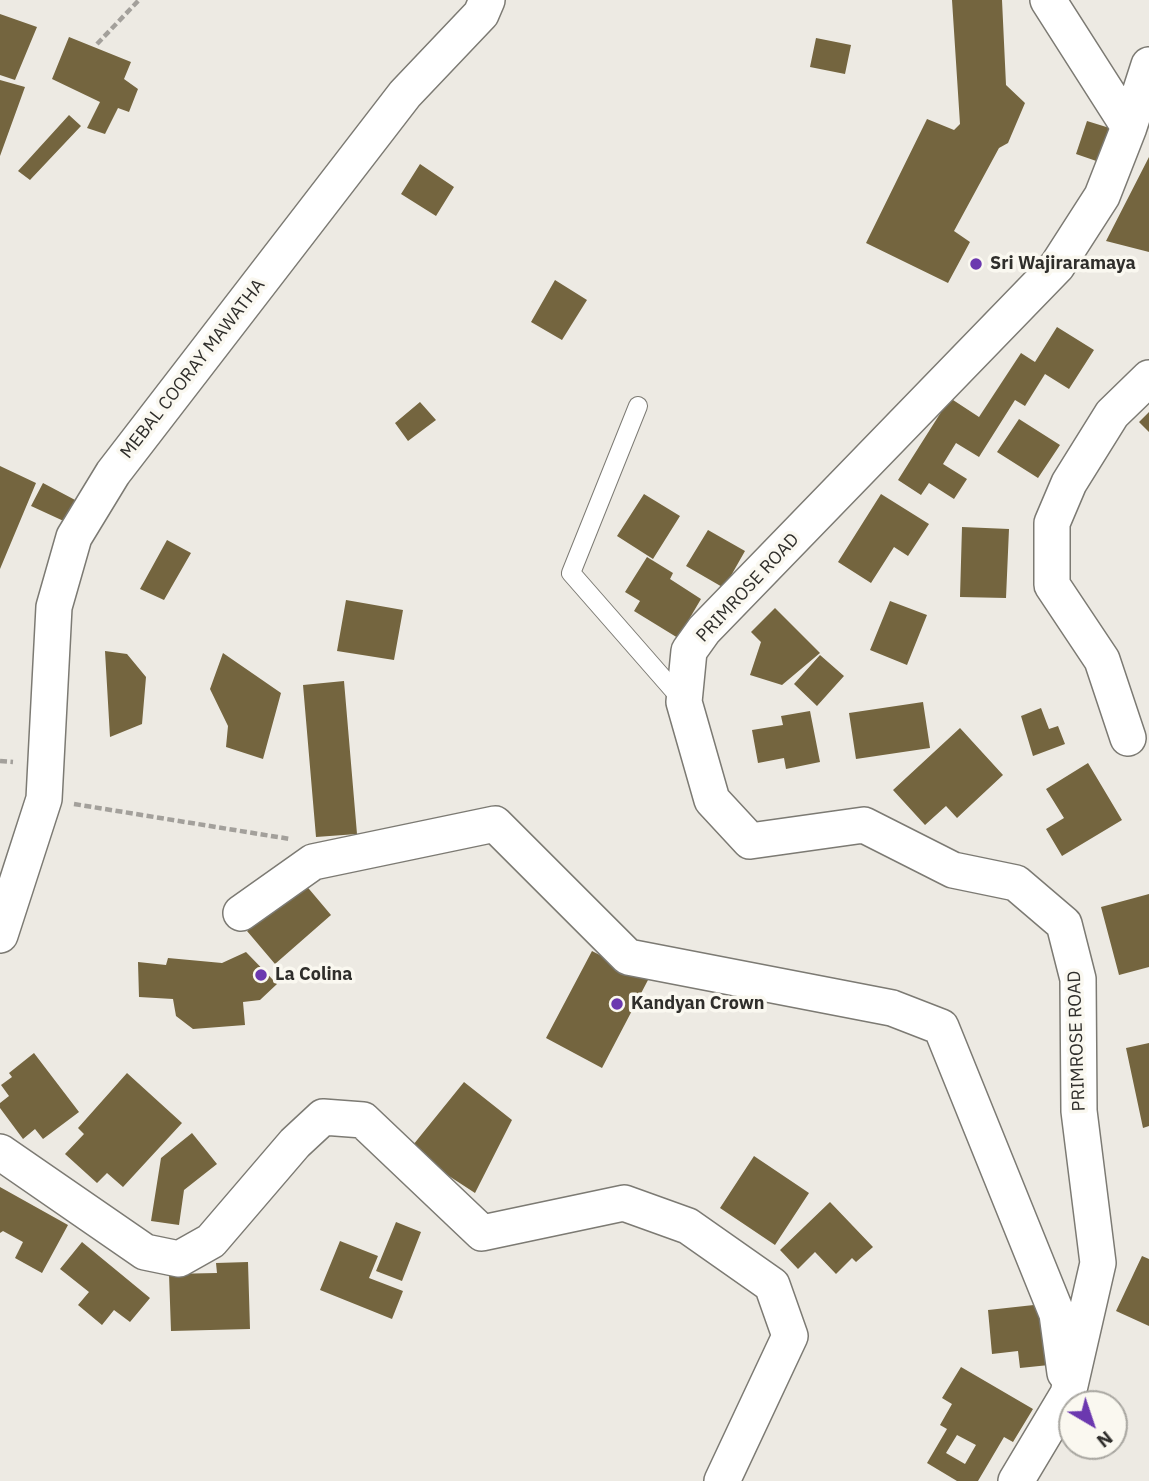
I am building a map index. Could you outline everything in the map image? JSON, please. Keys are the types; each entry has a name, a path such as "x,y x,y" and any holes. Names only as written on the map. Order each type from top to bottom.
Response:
{"street":[{"name":"MEBAL COORAY MAWATHA","path":"0,935 44,799 54,607 74,537 113,472 405,94 481,14 487,0"},
{"path":"1048,0 1129,127"},
{"name":"PRIMROSE ROAD","path":"1069,1390 1098,1263 1079,1111 1078,979 1064,924 1016,883 953,870 864,825 750,841 712,800 684,702 689,651 704,630 1057,266 1102,196 1129,127 1149,65"},
{"path":"1128,738 1102,660 1052,585 1052,523 1069,484 1112,414 1149,378"},
{"path":"241,913 313,862 495,824 628,957 892,1008 941,1027 1057,1314 1067,1390"},
{"path":"0,1152 145,1252 178,1259 211,1241 295,1143 323,1117 363,1120 482,1233 624,1203 688,1226 772,1285 790,1336 722,1481"},
{"name":"PRIMROSE ROAD","path":"1016,1481 1058,1411"}],"lane":[{"path":"638,406 571,573 684,702"}],"path":[{"path":"97,44 139,0"},
{"path":"44,799 289,838 313,862"}],"building":[{"path":"952,0 1002,0 1006,85 1025,103 1008,143 999,148 954,231 970,242 948,283 866,243 927,119 954,130 960,124"},
{"path":"0,14 37,27 15,80 0,75"},
{"path":"69,37 131,62 124,79 138,89 129,112 118,108 105,134 87,128 100,102 52,79"},
{"path":"816,38 851,45 845,74 810,67"},
{"path":"0,80 25,87 0,156"},
{"path":"69,115 81,126 30,180 18,171"},
{"path":"1087,121 1116,130 1105,164 1076,154"},
{"path":"1149,157 1149,252 1106,241"},
{"path":"420,164 454,187 436,216 401,194"},
{"path":"555,280 587,300 562,340 531,322"},
{"path":"1057,327 1094,350 1069,389 1045,374 1025,406 1015,400 979,457 956,443 943,464 967,479 954,499 929,483 921,495 898,480 950,398 979,417 1021,353 1035,362"},
{"path":"420,402 436,420 408,441 395,423"},
{"path":"1149,412 1149,432 1139,422"},
{"path":"1019,419 1060,445 1038,478 997,452"},
{"path":"0,466 36,483 0,569"},
{"path":"43,483 77,501 68,523 31,506"},
{"path":"644,494 680,516 653,559 617,536"},
{"path":"881,494 929,524 908,556 894,547 871,583 838,562"},
{"path":"962,527 1009,529 1006,598 960,597"},
{"path":"708,530 745,551 724,588 686,566"},
{"path":"167,540 191,553 164,600 140,589"},
{"path":"647,557 673,573 670,579 701,599 678,638 634,611 640,601 625,592"},
{"path":"346,600 403,610 394,660 337,651"},
{"path":"890,601 927,615 907,665 870,650"},
{"path":"775,608 820,653 782,685 750,675 761,642 751,632"},
{"path":"105,651 127,654 146,677 142,724 110,737"},
{"path":"223,653 281,693 263,759 226,747 228,726 210,689"},
{"path":"820,655 844,676 817,706 794,684"},
{"path":"344,681 357,834 316,837 303,685"},
{"path":"923,702 930,748 856,759 849,713"},
{"path":"1041,708 1049,729 1058,726 1065,744 1033,756 1021,716"},
{"path":"810,711 820,762 786,769 784,758 758,763 752,730 783,725 781,716"},
{"path":"960,728 1003,775 957,818 946,806 925,825 893,790"},
{"path":"1088,763 1122,820 1062,856 1046,829 1064,818 1046,789"},
{"path":"304,883 331,915 275,964 247,931"},
{"path":"1149,894 1149,967 1119,975 1101,907"},
{"path":"592,951 648,980 602,1068 546,1038"},
{"path":"246,952 277,984 260,1000 243,1002 245,1025 193,1029 176,1016 173,999 139,997 138,962 166,965 168,958 222,963"},
{"path":"1149,1043 1149,1126 1143,1128 1126,1048"},
{"path":"34,1053 79,1112 43,1139 35,1129 23,1139 0,1108 0,1103 9,1096 1,1085 12,1077 9,1073"},
{"path":"127,1073 182,1123 123,1187 107,1173 97,1183 65,1154 84,1134 78,1128"},
{"path":"464,1082 512,1120 475,1193 409,1150"},
{"path":"192,1133 217,1164 184,1190 179,1225 151,1221 161,1158"},
{"path":"754,1156 809,1193 775,1245 720,1208"},
{"path":"0,1187 68,1225 42,1273 15,1258 23,1242 3,1231 0,1233"},
{"path":"830,1202 873,1247 856,1262 852,1258 836,1274 815,1252 798,1269 780,1250"},
{"path":"396,1222 421,1232 402,1281 376,1271"},
{"path":"340,1241 378,1256 369,1278 403,1291 392,1319 320,1290"},
{"path":"82,1242 150,1298 130,1322 114,1310 102,1325 78,1305 89,1292 60,1269"},
{"path":"1142,1256 1149,1259 1149,1326 1116,1311"},
{"path":"248,1262 250,1329 171,1331 169,1274 217,1273 216,1263"},
{"path":"1043,1304 1049,1365 1020,1368 1018,1351 992,1354 988,1310"},
{"path":"961,1367 1033,1409 1013,1442 1004,1437 978,1481 957,1481 927,1463 947,1429 940,1425 952,1404 942,1398","holes":["957,1435 976,1445 965,1464 946,1453"]}],"place":[{"name":"Sri Wajiraramaya","path":"976,264"},
{"name":"La Colina","path":"261,975"},
{"name":"Kandyan Crown","path":"617,1004"}]}
